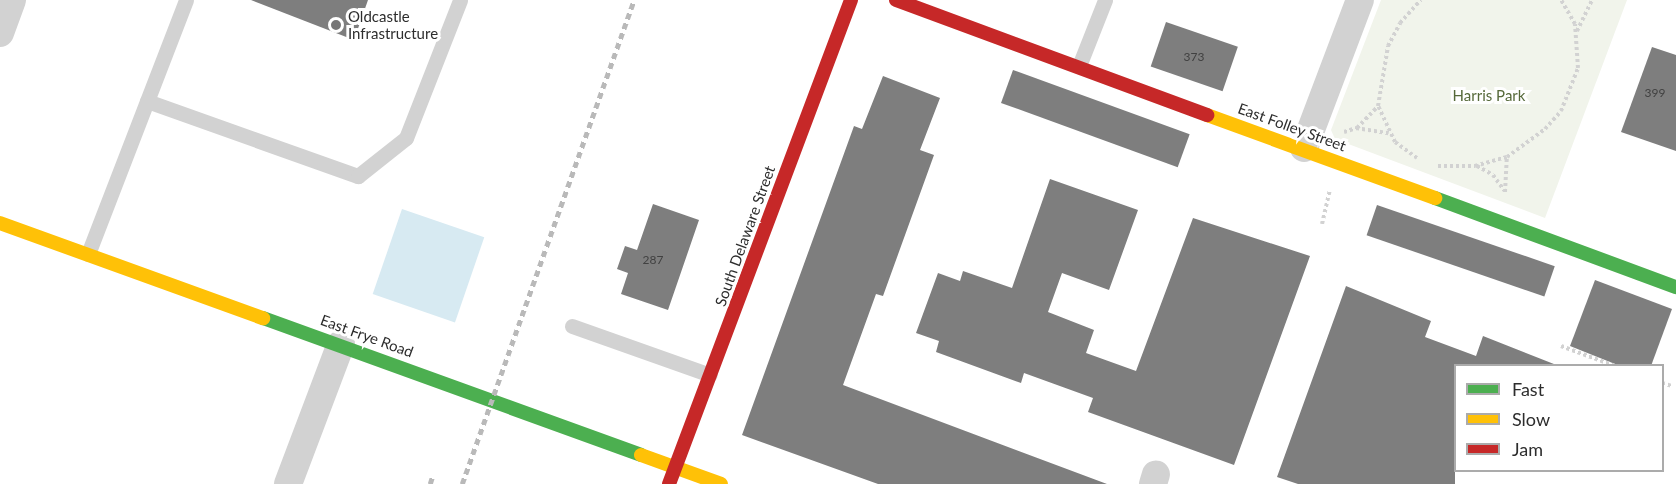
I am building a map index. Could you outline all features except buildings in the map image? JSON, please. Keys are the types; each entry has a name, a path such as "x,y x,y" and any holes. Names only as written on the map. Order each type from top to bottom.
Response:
{"street":[{"path":"0,33 12,0"},
{"name":"South Delaware Street","path":"669,484 851,0"},
{"name":"East Folley Street","path":"896,0 1304,148 1676,287"},
{"path":"1304,148 1360,0"},
{"name":"East Frye Road","path":"0,223 341,344 721,484"},
{"path":"288,484 341,344"}],"lane":[{"path":"88,254 186,0"},
{"path":"147,101 358,176 406,138 460,0"},
{"path":"1079,66 1105,0"},
{"path":"572,326 710,375"}],"path":[{"path":"1416,0 1388,46 1378,106 1395,142 1422,160"},
{"path":"1413,7 1420,0"},
{"path":"1430,163 1474,165 1507,157 1545,129 1561,111 1578,68 1576,33 1561,0"},
{"path":"1576,33 1592,0"},
{"path":"1340,140 1343,133 1356,128 1378,106"},
{"path":"1356,128 1390,133"},
{"path":"1504,191 1507,157"},
{"path":"1474,165 1493,175 1507,198"},
{"path":"1561,346 1610,364"},
{"path":"1664,384 1672,386"}],"green space":[{"name":"Harris Park","path":"1381,0 1627,0 1545,218 1335,139 1331,130"}],"shaded area":[{"path":"402,209 484,237 455,322 373,294"}],"railway":[{"path":"462,484 634,0"},
{"path":"430,484 433,474"}],"traffic: fast":[{"path":"1435,198 1676,287"},
{"path":"263,318 641,455"}],"traffic: slow":[{"path":"1207,115 1435,198"},
{"path":"0,223 263,318"},
{"path":"641,455 721,484"}],"traffic: jam":[{"path":"669,484 851,0"},
{"path":"896,0 1207,115"}],"place":[{"name":"Oldcastle Infrastructure","path":"336,25"}]}
